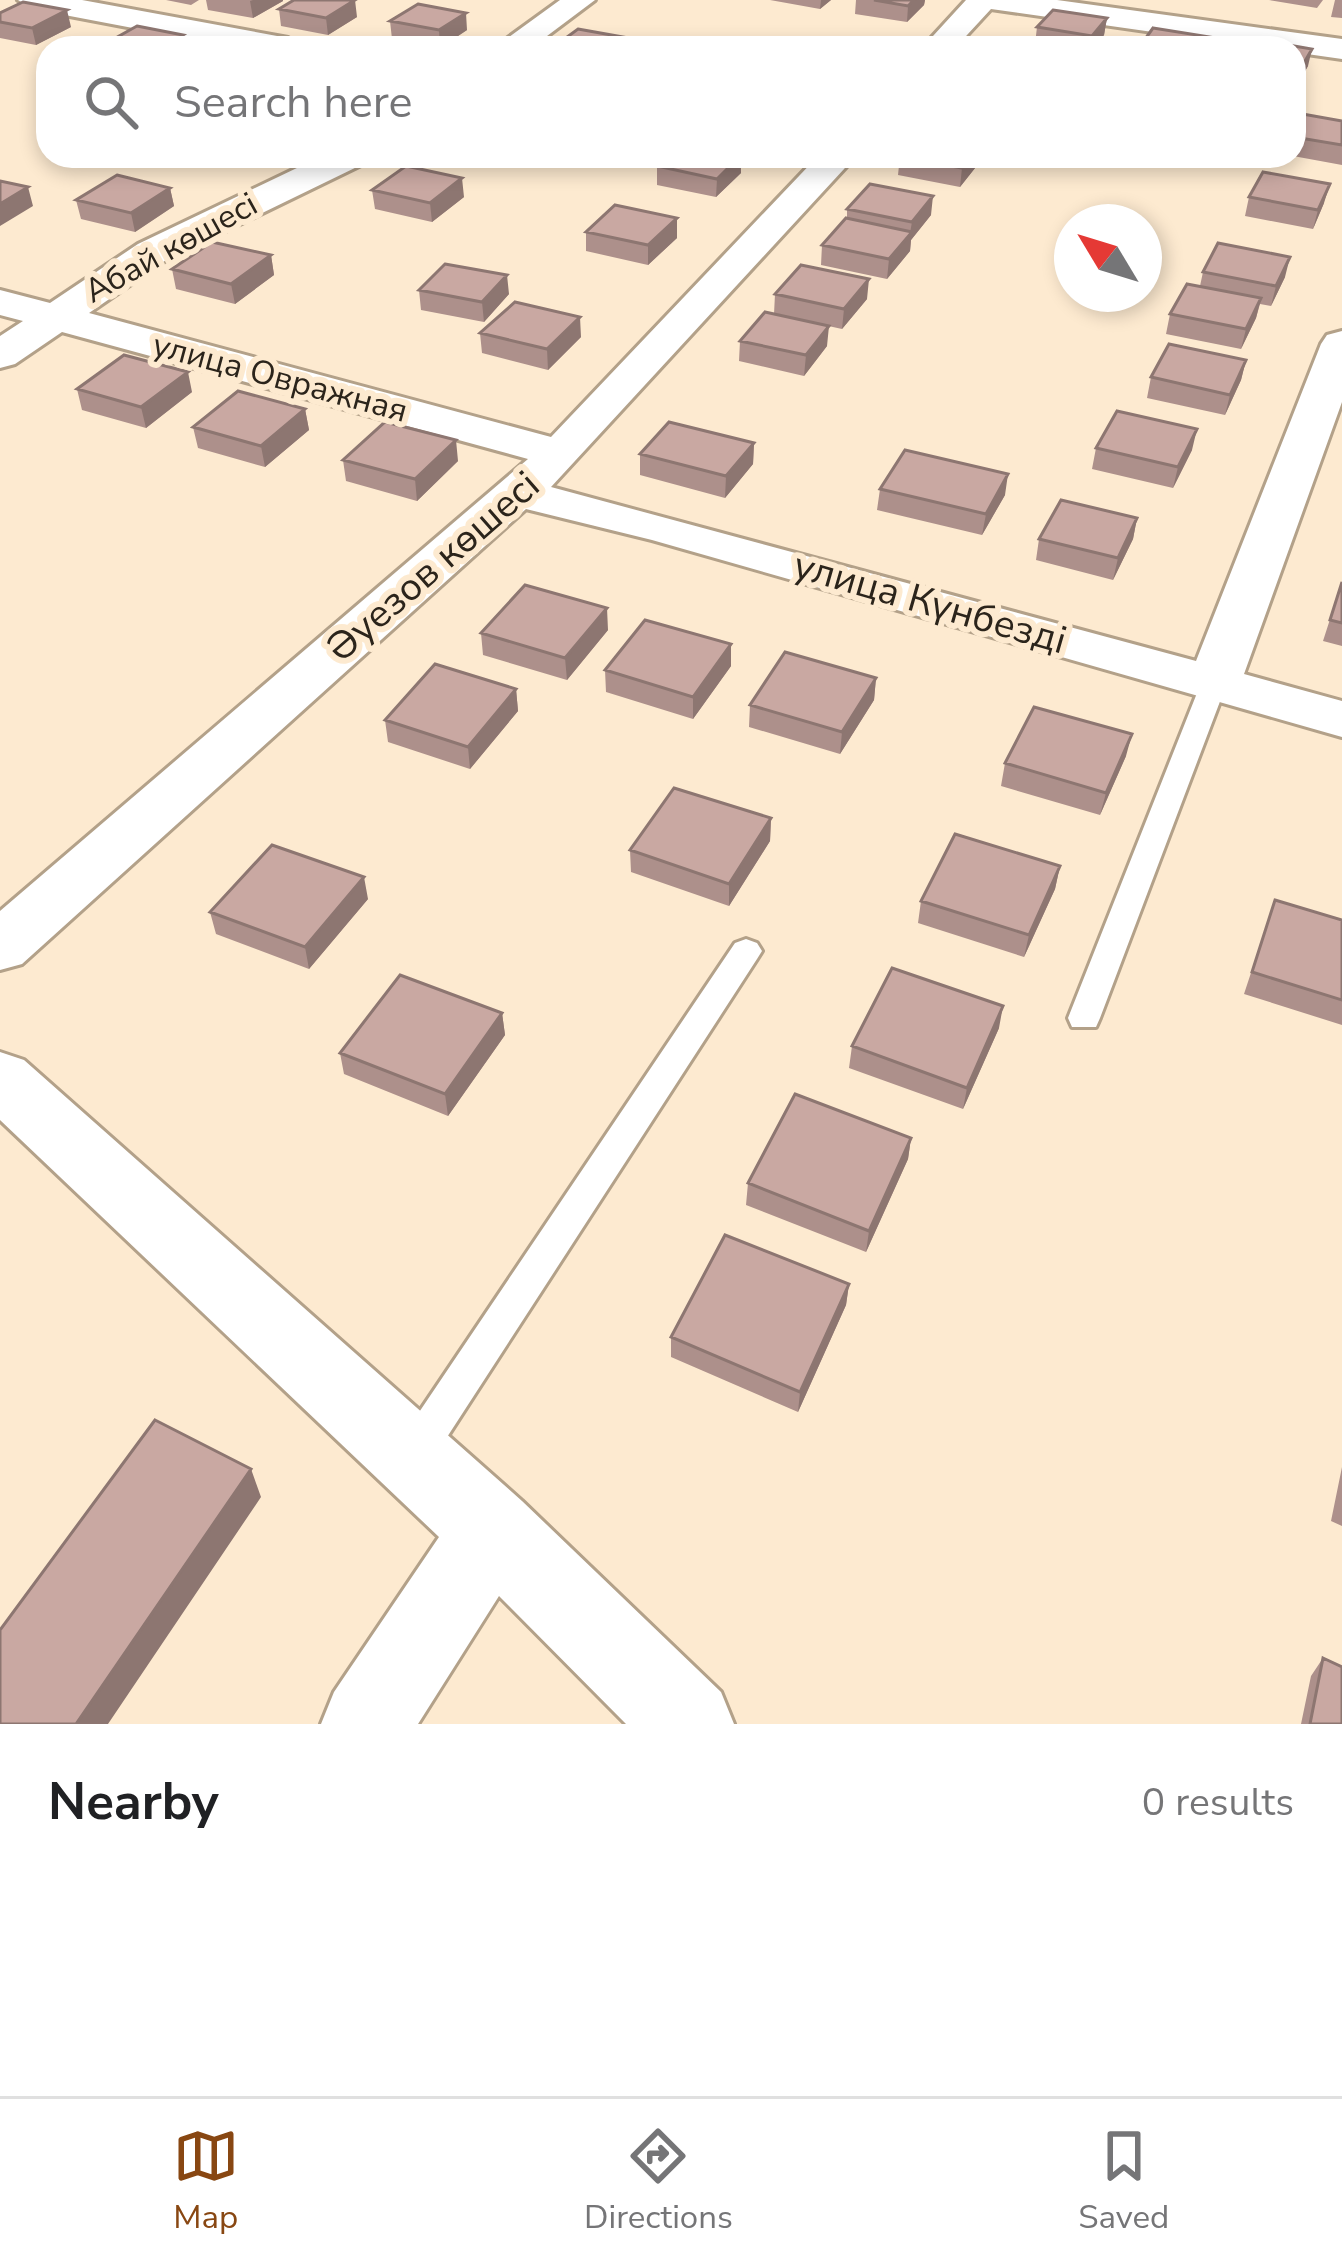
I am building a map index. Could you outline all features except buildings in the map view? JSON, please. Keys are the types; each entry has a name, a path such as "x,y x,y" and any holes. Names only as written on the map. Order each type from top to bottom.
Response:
{"street":[{"path":"33,0 224,36"},
{"path":"528,36 580,0"},
{"path":"950,36 987,0 1248,36"},
{"path":"1306,44 1342,49"},
{"name":"Абай көшесі","path":"0,355 152,252 325,168"},
{"name":"Әуезов көшесі","path":"0,947 561,454 827,168"},
{"name":"улица Овражная","path":"0,302 561,454"},
{"path":"1214,683 1342,344"},
{"name":"улица Күнбезді","path":"517,493 667,529 1342,719"},
{"path":"0,1079 413,1454 689,1724"},
{"path":"366,1724 493,1530"}],"lane":[{"path":"1084,1018 1214,683"},
{"path":"413,1454 746,951"}]}
